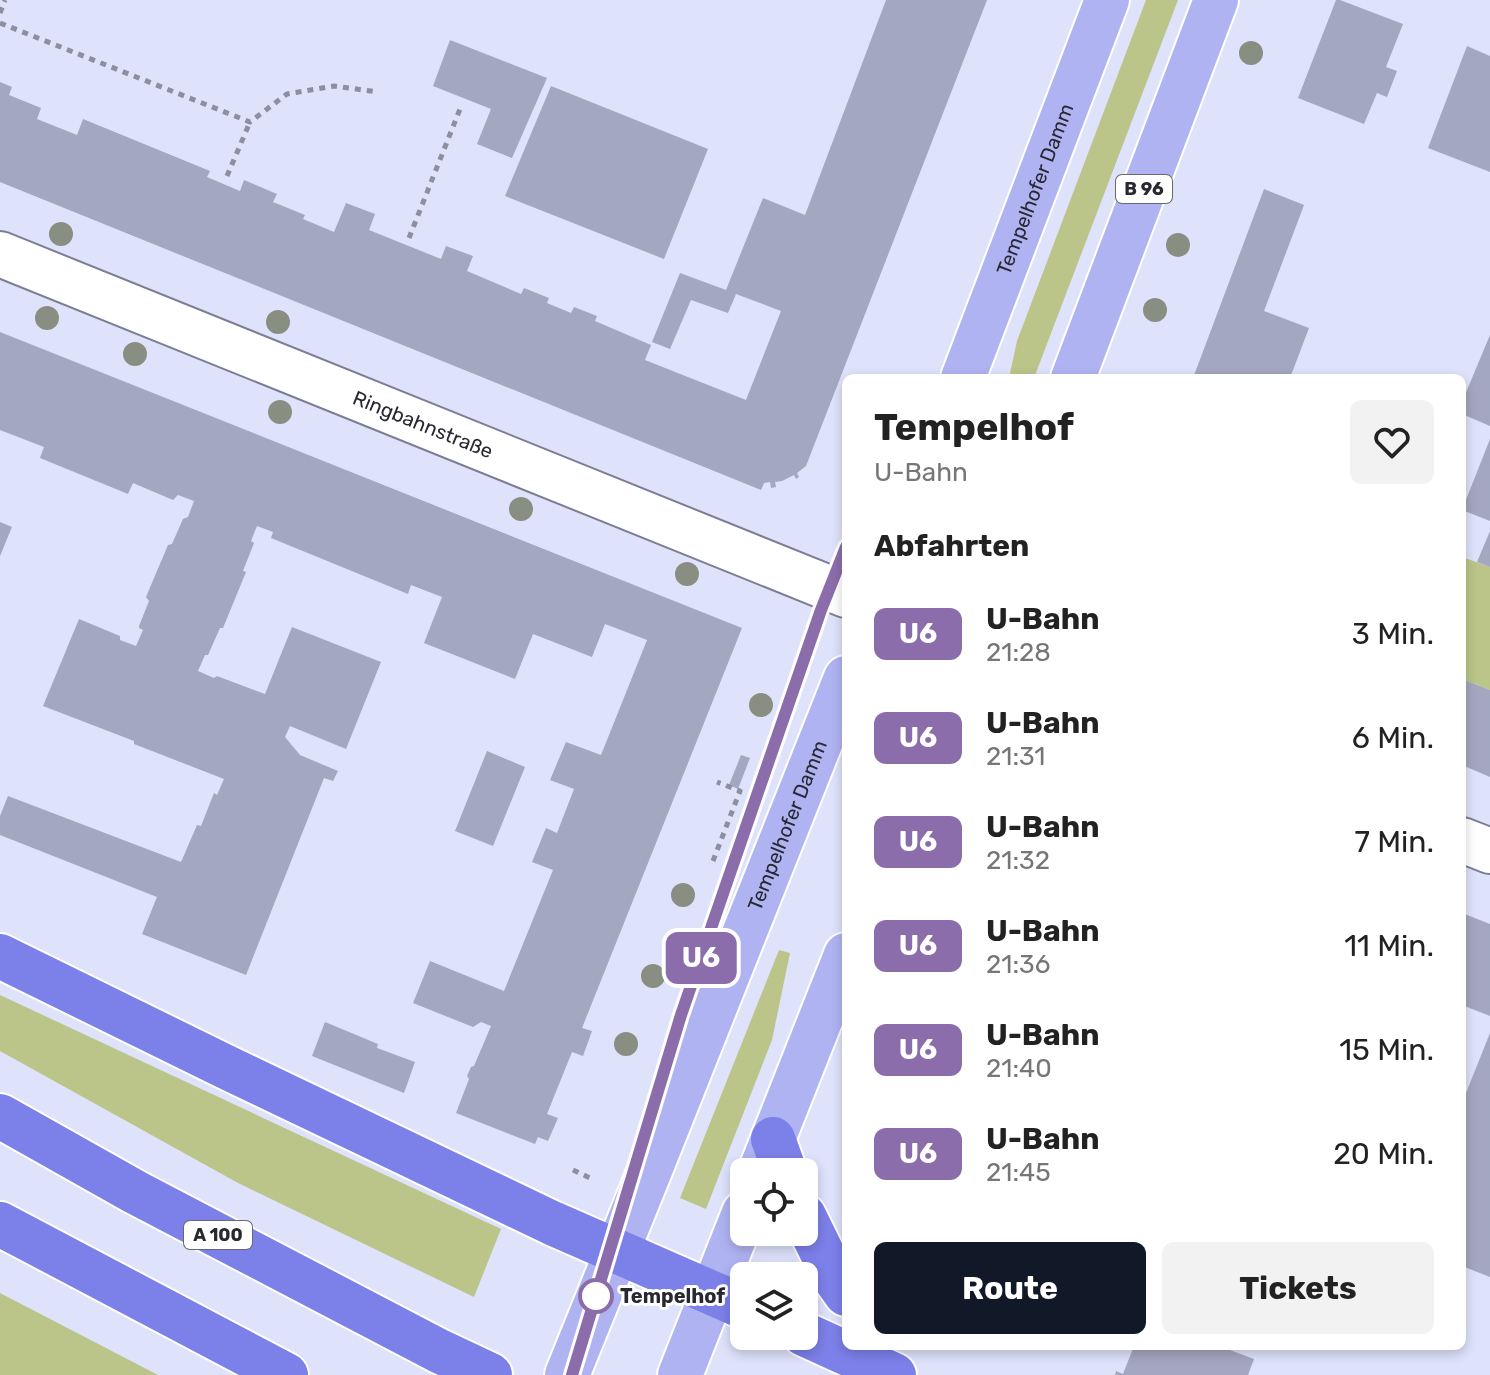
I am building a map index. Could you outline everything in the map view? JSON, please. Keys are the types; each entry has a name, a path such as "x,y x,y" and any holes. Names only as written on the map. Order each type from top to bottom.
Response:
{"highway":[{"path":"0,956 544,1219 728,1300"},
{"name":"A 100","path":"0,1116 135,1192 490,1375"},
{"path":"0,1224 286,1375"},
{"path":"818,1244 842,1288"},
{"path":"818,1340 894,1375"},
{"path":"896,1350 923,1375"}],"main road":[{"name":"Tempelhofer Damm","path":"965,374 1107,0"},
{"name":"B 96","path":"1075,374 1216,0"},
{"name":"Tempelhofer Damm","path":"567,1375 842,688"},
{"path":"774,1158 842,966"},
{"path":"680,1375 728,1300 738,1246"}],"street":[{"name":"Ringbahnstraße","path":"0,254 842,593"},
{"path":"1466,842 1490,851"}],"path":[{"path":"0,13 5,0"},
{"path":"0,23 250,122"},
{"path":"227,176 250,122 287,94 334,86 378,92"},
{"path":"409,238 460,109"},
{"path":"713,861 740,791 717,782"},
{"path":"573,1170 590,1178"}],"green space":[{"path":"1146,0 1178,0 1036,374 1010,374 1017,341"},
{"path":"1466,558 1490,567 1490,690 1466,681"},
{"path":"779,950 790,953 772,1040 706,1209 680,1198"},
{"path":"0,995 501,1229 474,1297 238,1183 0,1051"},
{"path":"0,1293 158,1375 0,1375"}],"building":[{"path":"886,0 987,0 806,466 797,473 799,477 796,479 794,475 775,482 776,487 771,488 770,482 764,483 761,490 0,182 0,82 12,87 9,95 41,108 37,119 77,135 83,119 210,171 207,177 240,191 244,180 277,194 273,202 305,215 303,219 334,232 346,203 375,214 369,230 441,259 446,246 473,256 467,271 521,294 524,288 549,298 547,303 571,313 574,307 597,316 595,321 651,345 645,360 746,400 781,311 736,294 728,313 691,300 670,349 652,342 680,273 726,290 763,198 805,215"},
{"path":"1336,0 1403,24 1386,67 1397,71 1387,97 1377,93 1364,124 1298,98"},
{"path":"450,40 547,78 512,158 477,144 491,109 433,86"},
{"path":"1467,46 1490,56 1490,172 1428,148"},
{"path":"551,86 708,149 664,259 505,196"},
{"path":"1264,189 1304,205 1264,311 1309,328 1292,374 1195,374"},
{"path":"0,332 742,628 582,1028 592,1031 583,1056 572,1052 547,1114 558,1118 548,1141 538,1137 535,1144 456,1113 469,1079 467,1076 491,1026 481,1022 473,1027 413,1003 430,961 504,991 553,870 532,862 546,828 557,833 574,789 550,780 566,742 601,755 647,640 605,624 592,657 533,634 515,679 424,643 442,597 411,585 408,594 271,538 273,532 257,526 243,571 246,572 223,628 220,628 198,671 265,694 292,627 381,662 346,749 290,726 285,737 300,755 338,771 333,781 324,778 246,975 142,934 157,897 0,835 0,816 8,796 181,862 197,825 201,826 214,793 217,795 224,779 43,706 79,619 136,646 143,630 139,626 149,601 146,597 168,545 172,544 183,519 188,517 194,501 178,495 173,500 133,483 128,494 40,458 44,447 0,430"},
{"path":"1490,335 1490,426 1466,416 1466,392"},
{"path":"1490,439 1490,521 1466,512 1466,500"},
{"path":"0,522 12,527 0,556"},
{"path":"1490,531 1490,567 1477,562"},
{"path":"1466,681 1490,690 1490,777 1466,767"},
{"path":"487,751 525,767 493,846 455,831"},
{"path":"741,755 750,758 738,789 729,785"},
{"path":"1466,915 1490,924 1490,1016 1466,1007"},
{"path":"325,1022 378,1044 377,1048 415,1062 404,1093 312,1056"},
{"path":"1490,1033 1490,1277 1466,1268 1466,1093"},
{"path":"1132,1350 1230,1350 1254,1359 1248,1375 1115,1375 1116,1371 1123,1374"}],"metro line":[{"name":"U6","path":"572,1375 681,1015 842,557"}],"place":[{"name":"Tempelhof","path":"596,1296"}]}
